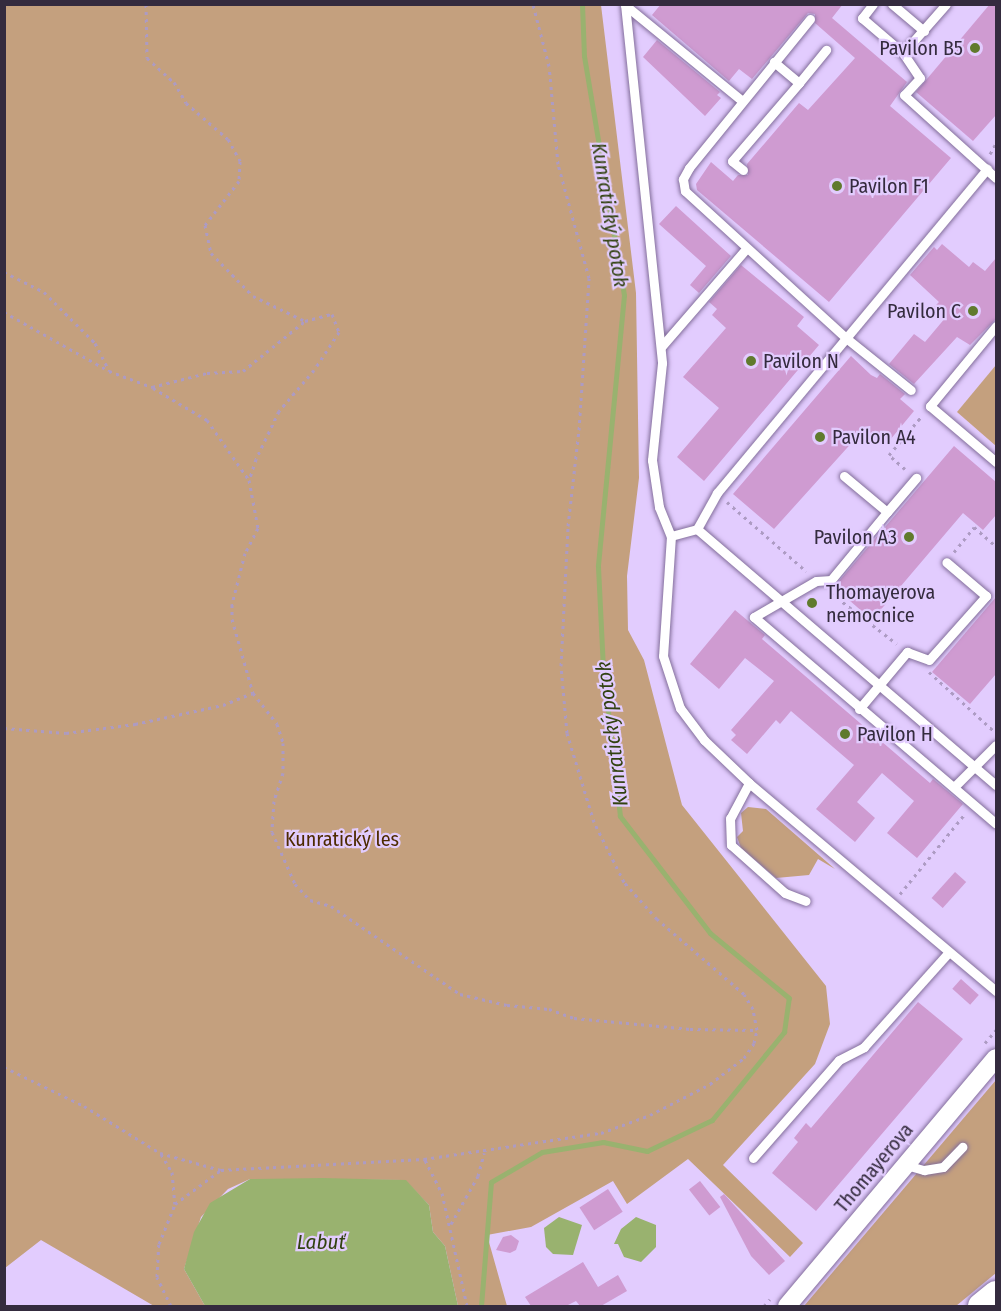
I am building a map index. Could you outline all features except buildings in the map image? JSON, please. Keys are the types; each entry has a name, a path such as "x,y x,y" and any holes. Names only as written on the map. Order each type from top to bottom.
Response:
{"main road":[{"path":"981,1306 996,1294"}],"street":[{"name":"Thomayerova","path":"786,1306 996,1058"}],"lane":[{"path":"873,4 862,18 903,53 920,78 904,95 996,178"},
{"path":"892,4 924,31"},
{"path":"903,53 946,4"},
{"path":"625,5 741,100"},
{"path":"625,5 661,347 652,460 659,507 671,536 663,656 680,708 704,740 749,783 948,953 994,984"},
{"path":"810,19 741,100 683,179 692,201 846,338 912,390"},
{"path":"743,170 732,161 826,50"},
{"path":"774,62 799,82"},
{"path":"671,536 697,529 717,493 987,169"},
{"path":"661,347 746,249"},
{"path":"996,326 930,406 996,462"},
{"path":"844,476 887,512"},
{"path":"916,478 831,580 816,581 754,617 996,824"},
{"path":"697,529 996,785"},
{"path":"859,709 907,652 929,660 986,596 945,562"},
{"path":"954,788 996,745"},
{"path":"749,783 730,818 731,845 785,893 806,901"},
{"path":"753,1158 839,1060 864,1047 948,953"},
{"path":"906,1165 924,1170 943,1167 962,1147"}],"path":[{"path":"146,4 147,58 174,82 186,103 228,139 240,161 239,181 205,225 211,253 231,278 253,296 305,321"},
{"path":"4,1067 84,1106 160,1153 221,1170 424,1159 484,1153 601,1133 650,1115 710,1084 744,1058 757,1030 753,1009 744,994 657,919 624,882 594,822 567,733 561,666 563,619 589,278 558,164 549,66 533,4"},
{"path":"4,272 44,292 95,343 109,371"},
{"path":"4,312 109,371 152,387 207,420 249,480 258,528 237,578 232,619 253,693 277,724 283,743 283,773 274,801 272,832 295,884 310,900 331,906 459,994 507,1005 549,1009 574,1018 690,1029 757,1030"},
{"path":"152,387 207,372 243,371 305,321 332,314 339,332 314,370 279,411 249,480"},
{"path":"916,478 889,455 926,411"},
{"path":"717,493 816,581 907,652 996,734"},
{"path":"945,562 974,527 996,546"},
{"path":"4,728 66,733 135,724 223,705 253,693"},
{"path":"891,904 973,804"},
{"path":"160,1153 172,1172 175,1204 155,1260 160,1288 171,1306"},
{"path":"451,1224 478,1176 484,1153"},
{"path":"424,1159 442,1193 451,1224 467,1306"},
{"path":"175,1204 221,1170"}],"green space":[{"name":"Kunratický les","path":"5,5 601,5 636,293 639,478 627,576 628,630 644,660 682,805 826,986 830,1024 815,1064 723,1165 803,1243 790,1257 688,1159 627,1204 613,1181 531,1227 487,1235 507,1306 458,1306 445,1246 433,1232 429,1205 405,1180 250,1179 228,1189 201,1217 184,1269 205,1306 154,1306 41,1240 5,1268"},
{"path":"996,365 996,446 957,412"},
{"path":"748,807 766,809 835,869 818,859 809,875 776,878 741,848 737,837 743,831 741,813"},
{"path":"996,1080 996,1273 956,1306 804,1306"}],"water":[{"name":"Labuť","path":"250,1179 406,1180 429,1205 433,1232 445,1246 458,1306 205,1306 184,1269 194,1232 210,1203"},
{"path":"559,1217 582,1225 573,1255 553,1254 546,1247 544,1228"},
{"path":"636,1217 656,1225 656,1247 641,1262 624,1257 618,1244 614,1244 621,1229"}],"waterway":[{"name":"Kunratický potok","path":"481,1306 491,1182 542,1152 603,1142 647,1151 712,1120 784,1032 789,998 710,933 620,816 603,669 598,565 624,295 584,56 582,4"}],"place":[{"name":"Pavilon B5","path":"975,48"},
{"name":"Pavilon F1","path":"837,186"},
{"name":"Pavilon C","path":"973,311"},
{"name":"Pavilon N","path":"751,361"},
{"name":"Pavilon A4","path":"820,437"},
{"name":"Pavilon A3","path":"909,537"},
{"name":"Thomayerova nemocnice","path":"812,603"},
{"name":"Pavilon H","path":"845,734"}]}
